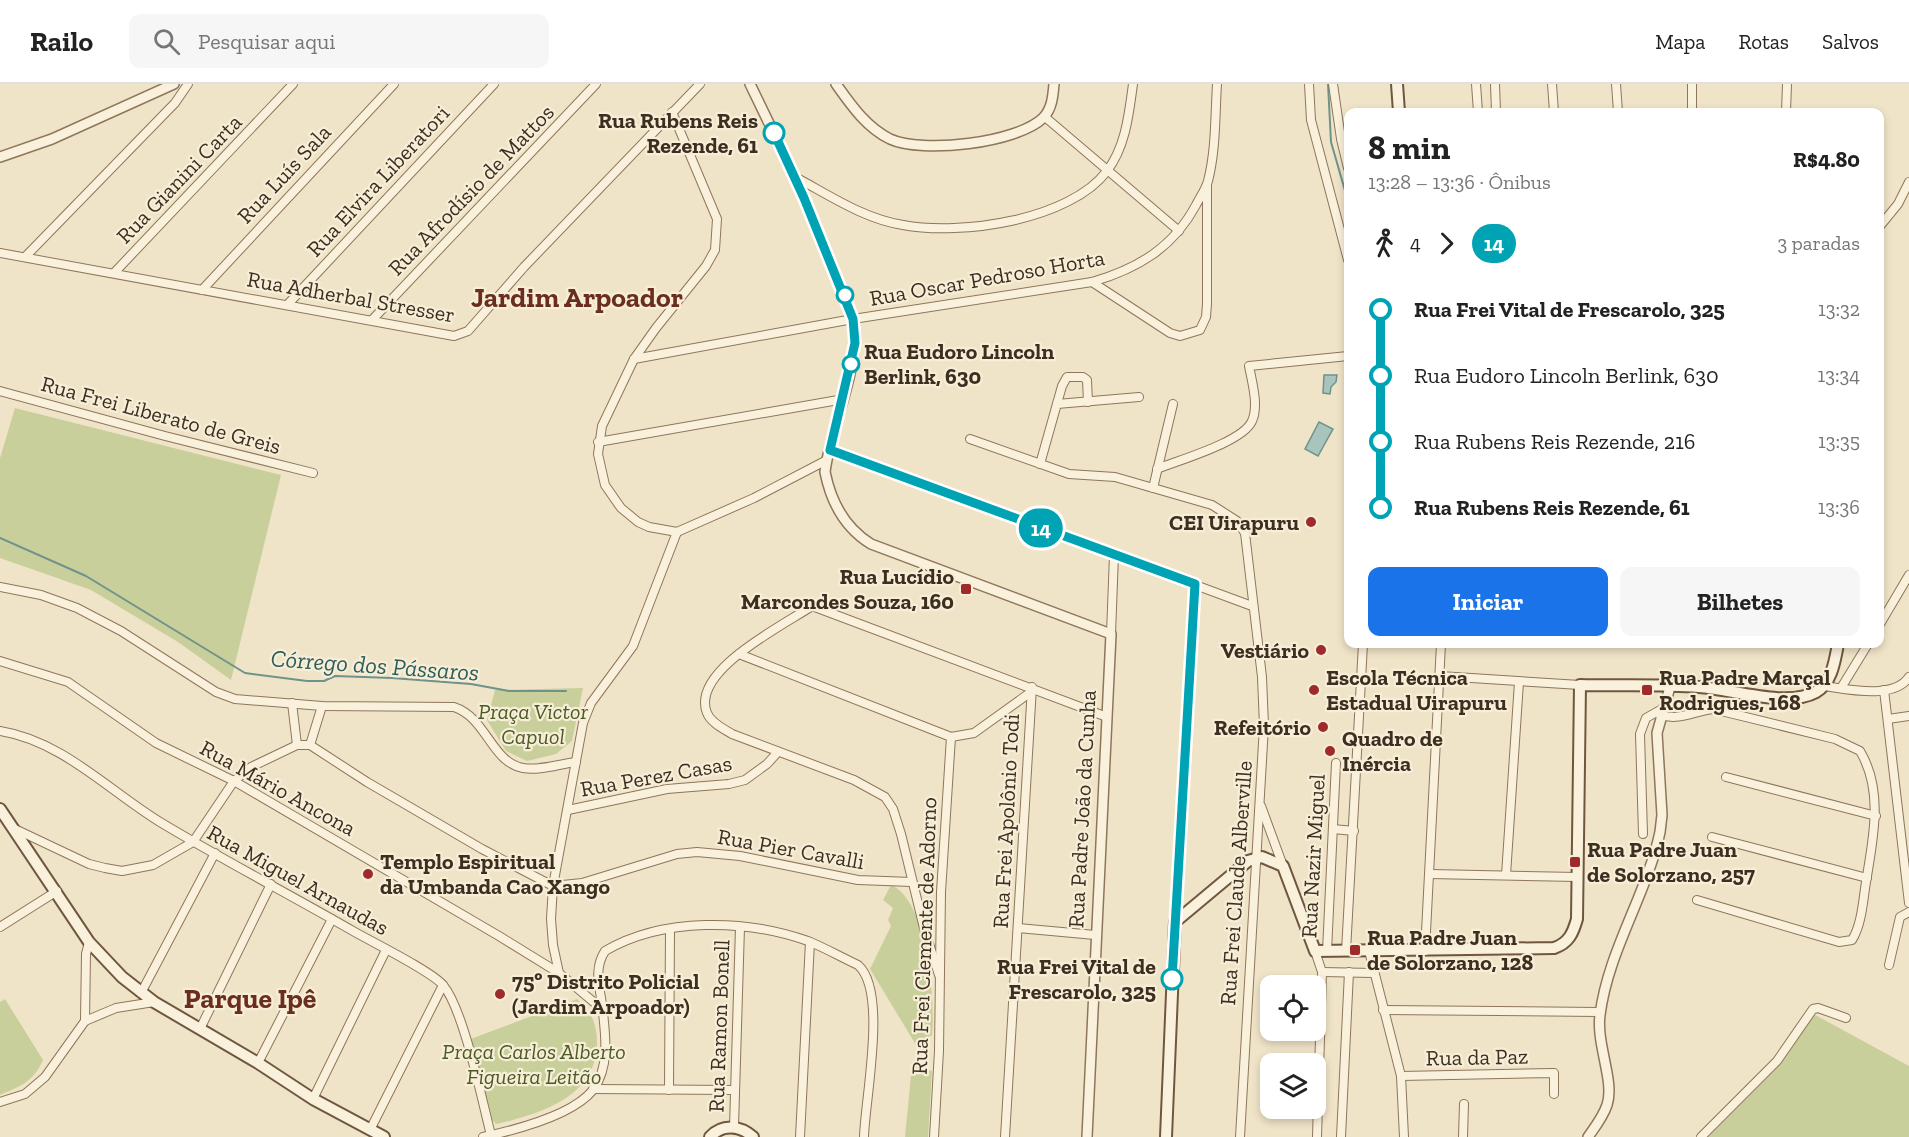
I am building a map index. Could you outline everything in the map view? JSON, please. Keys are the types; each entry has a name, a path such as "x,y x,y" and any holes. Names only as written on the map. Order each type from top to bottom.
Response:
{"main road":[{"path":"1397,84 1399,108"},
{"path":"1166,1137 1174,922 1255,858 1270,859 1283,866 1321,951 1554,948 1563,945 1569,939 1577,919 1580,685 1700,687 1795,699 1816,692 1824,686 1830,675 1837,648"},
{"path":"0,809 15,828 89,942 141,993 313,1099 384,1137"},
{"path":"710,1137 724,1128 734,1127 753,1137"}],"street":[{"path":"0,157 18,153 174,84"},
{"path":"25,257 175,103 188,84"},
{"name":"Rua Gianini Carta","path":"114,273 294,84"},
{"name":"Rua Luís Sala","path":"202,290 394,84"},
{"name":"Rua Elvira Liberatori","path":"288,304 494,84"},
{"name":"Rua Afrodísio de Mattos","path":"372,320 596,84"},
{"name":"Rua Adherbal Stresser","path":"0,253 454,336 468,331 700,84"},
{"path":"750,84 795,177 853,319 855,343 844,399 829,455 828,487 835,505 858,536 871,544 1111,634"},
{"path":"836,84 855,111 869,125 888,138 904,145 930,148 1006,137 1028,129 1045,117 1051,106 1054,84"},
{"path":"795,177 867,214 903,225 945,229 1047,212 1067,205 1087,191 1108,171 1123,141 1133,84"},
{"name":"Rua Oscar Pedroso Horta","path":"634,359 853,319 1092,282 1144,262 1179,231 1208,183 1217,84"},
{"path":"1309,84 1311,120 1344,245"},
{"path":"1333,84 1344,151"},
{"path":"1476,84 1478,108"},
{"path":"1495,84 1496,108"},
{"path":"1552,84 1554,108"},
{"path":"1616,84 1618,108"},
{"path":"1692,84 1692,108"},
{"path":"1786,108 1787,84"},
{"path":"672,112 710,198 718,231 715,250 706,266 634,359 602,426 598,442 600,470 605,484 621,508 649,527 677,532 754,498 829,455 1252,606"},
{"path":"1045,117 1179,231"},
{"path":"1884,221 1898,204 1909,182"},
{"path":"1092,282 1170,333 1191,334 1200,330 1206,317 1207,304 1208,183"},
{"path":"1157,469 1244,432 1253,420 1253,394 1248,366 1344,356"},
{"path":"1040,464 1064,381 1072,376 1087,380 1088,402"},
{"name":"Rua Frei Liberato de Greis","path":"0,391 165,436 313,472"},
{"path":"1057,404 1139,397"},
{"path":"598,442 844,399"},
{"path":"1153,488 1173,404"},
{"name":"Rua Frei Claude Alberville","path":"970,439 1069,474 1115,477 1212,505 1237,521 1245,534 1264,701 1240,1137"},
{"path":"559,973 550,919 553,886 586,713 633,646 677,532"},
{"name":"Rua Padre João da Cunha","path":"1087,1137 1114,555"},
{"path":"1884,617 1909,575"},
{"path":"1174,922 1195,584"},
{"path":"0,587 41,596 77,608 121,631 216,692 250,702 322,706 454,707 467,711 495,747 511,763 536,768 576,762"},
{"path":"939,975 898,826 885,797 876,790 854,780 777,753 732,734 716,723 707,713 705,698 708,686 715,674 739,654 812,606 1107,717"},
{"name":"Rua Nazir Miguel","path":"1346,951 1363,648"},
{"path":"1425,951 1441,648"},
{"path":"1841,688 1866,648"},
{"path":"739,654 951,737 974,733 1031,690"},
{"name":"Rua Mário Ancona","path":"0,661 68,682 156,743 234,781 559,973 602,1009"},
{"path":"1440,676 1580,685"},
{"path":"1824,686 1884,690 1901,686 1909,677"},
{"path":"1506,875 1519,682"},
{"path":"1588,1137 1607,1104 1609,1091 1599,1042 1600,1012 1617,952 1658,839 1662,815 1656,744 1661,712 1671,687"},
{"name":"Rua Frei Apolônio Todi","path":"1005,1137 1031,690"},
{"path":"1884,690 1905,818 1909,903"},
{"path":"292,703 297,745"},
{"path":"310,745 322,706"},
{"path":"1643,834 1640,734 1646,718 1661,712 1681,718 1700,710 1713,709 1850,744 1860,751 1871,778 1876,816 1856,934 1846,942 1697,900"},
{"path":"1888,719 1909,716"},
{"name":"Rua Miguel Arnaudas","path":"0,731 23,735 44,743 135,806 193,842 271,884 443,985"},
{"name":"Rua Frei Clemente de Adorno","path":"934,1137 939,1051 939,975 951,737"},
{"path":"15,828 89,864 123,871 153,865 193,842 234,781 251,767 297,745 310,745 463,838 553,886"},
{"name":"Rua Perez Casas","path":"568,810 666,789 729,784 745,780 767,764 777,753"},
{"name":"Rua Nazir Miguel","path":"1317,1137 1321,951 1333,829 1336,763"},
{"path":"1726,777 1876,816"},
{"path":"1260,805 1283,866"},
{"path":"1333,829 1354,831"},
{"path":"1712,837 1867,878"},
{"name":"Rua Pier Cavalli","path":"553,886 582,883 676,854 697,852 740,856 858,880 912,882"},
{"path":"141,993 215,853"},
{"path":"1430,874 1578,877"},
{"path":"200,1029 271,884"},
{"path":"0,927 57,891"},
{"path":"1890,965 1900,917 1909,912"},
{"path":"258,1063 332,919"},
{"path":"593,1089 605,1056 606,1034 597,969 605,951 650,932 704,926 740,927 810,942 858,965 865,971 869,981 873,1033 864,1137"},
{"name":"Rua Ramon Bonell","path":"734,1127 740,927"},
{"path":"1018,928 1095,935"},
{"path":"669,1090 670,929"},
{"path":"85,1021 86,954 89,942"},
{"path":"800,1137 810,942"},
{"path":"313,1099 386,950"},
{"path":"1369,951 1401,1076 1404,1137"},
{"path":"1322,972 1374,973"},
{"path":"1341,1137 1349,972"},
{"path":"443,985 462,1027 487,1136 555,1115 593,1089 734,1090"},
{"path":"370,1130 443,985"},
{"path":"0,1102 25,1094 45,1077 85,1021 117,1008 154,1002"},
{"path":"1701,1137 1777,1061 1813,1009 1818,1008 1846,1018"},
{"path":"1383,1010 1600,1012"},
{"name":"Rua da Paz","path":"1401,1076 1554,1073 1554,1094"},
{"path":"1463,1137 1464,1104"}],"green space":[{"path":"15,408 281,475 231,680 178,642 91,590 0,558 0,458"},
{"name":"Praça Victor Capuol","path":"583,688 572,741 556,754 527,761 506,751 487,720 495,690"},
{"path":"891,885 903,894 913,910 921,930 930,976 932,1035 916,1045 870,969 891,926 888,920 893,908 883,900"},
{"path":"5,999 43,1060 31,1078 0,1095 0,1002"},
{"name":"Praça Carlos Alberto Figueira Leitão","path":"577,999 590,1014 596,1030 597,1044 594,1062 587,1077 563,1100 530,1115 496,1124 490,1118 468,1040"},
{"path":"1808,1011 1909,1066 1909,1137 1708,1137 1777,1068"},
{"path":"912,1065 932,1071 928,1137 905,1137"}],"water":[{"path":"1324,375 1337,375 1330,394 1323,393"},
{"path":"1319,422 1333,429 1318,456 1305,449"}],"waterway":[{"path":"1328,84 1331,142 1344,187"},
{"name":"Córrego dos Pássaros","path":"0,538 86,576 245,673 307,681 324,681 335,676 392,678 471,684 509,691 566,691"}],"bus line":[{"name":"14","path":"774,133 804,198 853,319 855,343 844,399 830,450 1195,584 1172,979"}],"place":[{"name":"Rua Rubens Reis Rezende, 61","path":"774,133"},
{"name":"Rua Eudoro Lincoln Berlink, 630","path":"851,364"},
{"name":"CEI Uirapuru","path":"1311,522"},
{"name":"Rua Lucídio Marcondes Souza, 160","path":"966,589"},
{"name":"Vestiário","path":"1321,650"},
{"name":"Escola Técnica Estadual Uirapuru","path":"1314,690"},
{"name":"Rua Padre Marçal Rodrigues, 168","path":"1647,690"},
{"name":"Refeitório","path":"1323,727"},
{"name":"Quadro de Inércia","path":"1330,751"},
{"name":"Rua Padre Juan de Solorzano, 257","path":"1575,862"},
{"name":"Templo Espiritual da Umbanda Cao Xango","path":"368,874"},
{"name":"Rua Padre Juan de Solorzano, 128","path":"1355,950"},
{"name":"Rua Frei Vital de Frescarolo, 325","path":"1172,979"},
{"name":"75º Distrito Policial (Jardim Arpoador)","path":"500,994"}],"district":[{"name":"Jardim Arpoador","path":"577,297"},
{"name":"Parque Ipê","path":"250,998"}]}
